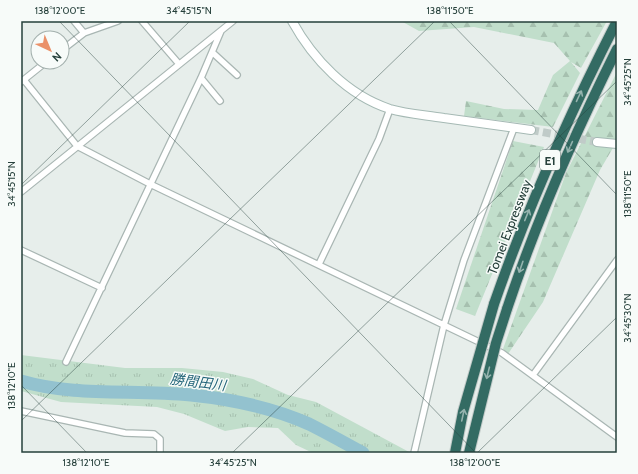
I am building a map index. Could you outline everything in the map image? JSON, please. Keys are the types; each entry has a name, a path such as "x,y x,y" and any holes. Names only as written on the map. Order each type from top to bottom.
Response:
{"highway":[{"name":"Tomei Expressway","path":"455,453 463,412 494,304 511,255 551,157 617,21"},
{"name":"Tomei Expressway","path":"469,453 496,343 524,259 554,183 617,48"}],"street":[{"path":"74,21 84,32"},
{"path":"70,43 84,32 118,21"},
{"path":"142,21 179,64"},
{"path":"21,192 233,21"},
{"path":"292,21 303,40 315,56 337,78 351,89 390,109 531,130"},
{"path":"66,362 213,53 221,31"},
{"path":"213,53 237,75"},
{"path":"36,70 23,81 77,146 150,184 502,353 617,437"},
{"path":"201,78 220,101"},
{"path":"319,264 379,139 390,109"},
{"path":"414,453 444,325 464,260 514,128"},
{"path":"597,142 617,144"},
{"path":"21,250 102,288"},
{"path":"533,375 617,260"},
{"path":"21,410 125,433 154,434 160,439 160,453"}],"green space":[{"path":"401,21 607,21 581,68 571,62 580,73 553,127 464,116 466,101 504,109 538,110 553,75 570,61 554,43 474,27 419,31"},
{"path":"617,72 617,141 600,170 543,302 508,354 503,349 566,173"},
{"path":"513,141 544,147 475,316 456,309"},
{"path":"21,355 125,368 182,368 223,372 253,379 288,395 316,402 411,453 313,453 296,445 278,428 248,427 225,431 184,414 157,407 61,402 21,391"}],"waterway":[{"name":"勝間田川","path":"21,381 62,389 105,392 170,393 236,402 295,418 316,427 363,453"}],"tunnel":[{"path":"531,130 597,142"}]}
